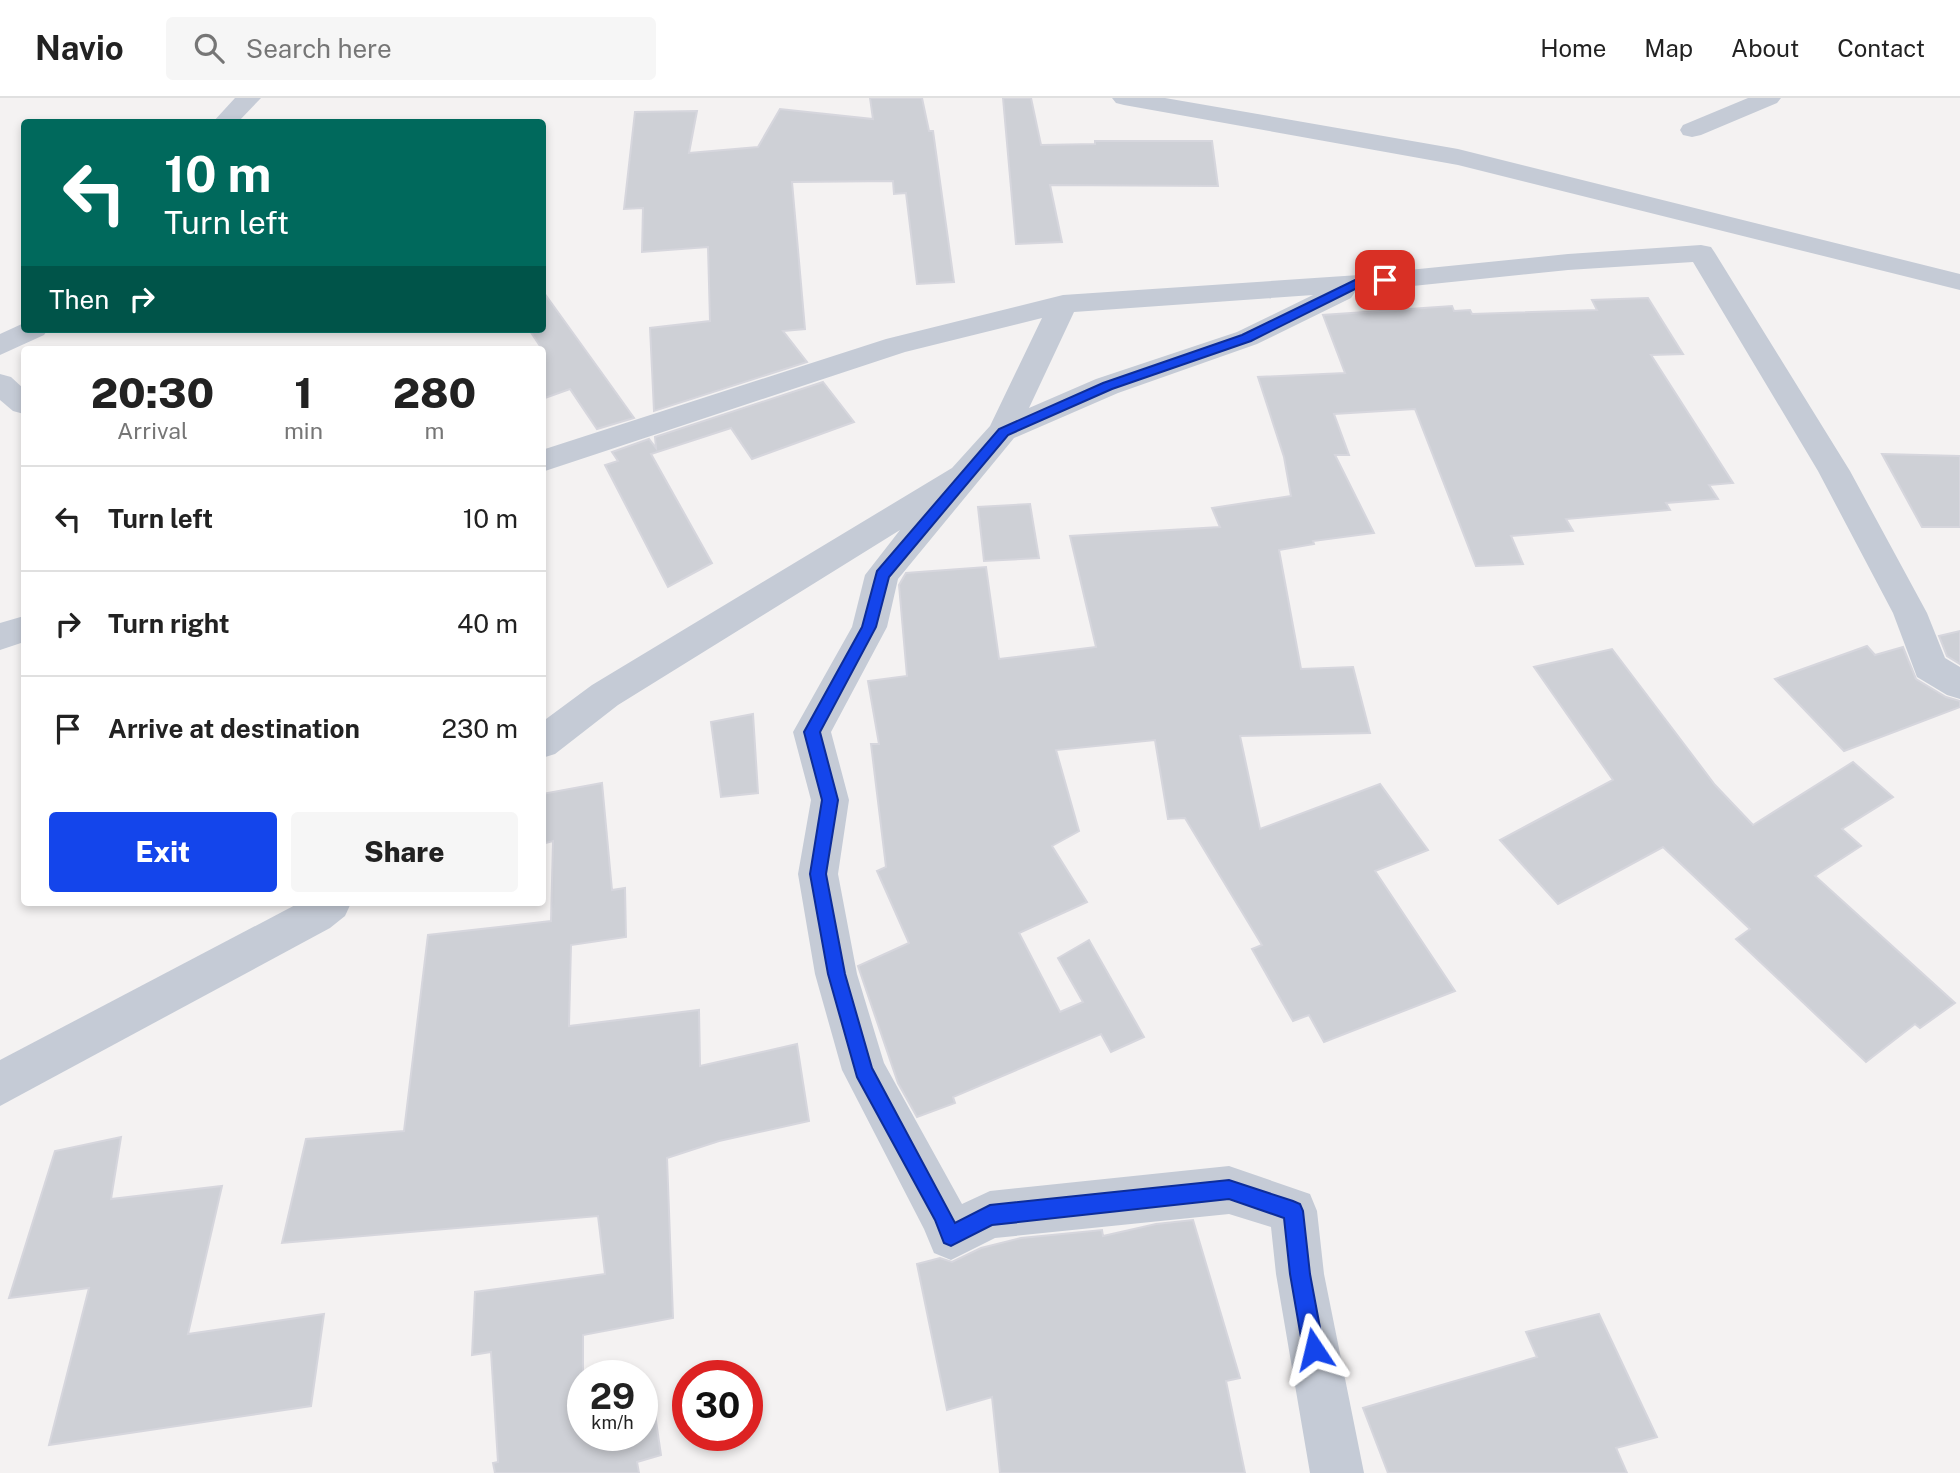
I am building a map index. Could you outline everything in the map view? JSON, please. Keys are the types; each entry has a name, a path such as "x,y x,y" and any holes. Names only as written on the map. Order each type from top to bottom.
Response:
{"street":[{"path":"228,119 249,98"},
{"path":"1124,98 1458,157 1960,282"},
{"path":"1692,130 1769,98"},
{"path":"546,460 896,345 1063,304 1359,283 1568,262 1701,253 1834,471 1910,613 1930,667 1960,685"},
{"path":"1003,432 1107,386 1247,338 1359,283"},
{"path":"1063,304 1003,432 963,476 882,575 869,627 812,732 830,800 818,874 836,974 864,1070 942,1214 951,1236 990,1215 1229,1189 1293,1211 1300,1274 1336,1473"},
{"path":"0,346 26,333"},
{"path":"0,384 21,402"},
{"path":"546,740 605,695 963,476"},
{"path":"848,547 882,575"},
{"path":"0,637 21,630"},
{"path":"0,1084 315,915 327,906"}],"building":[{"path":"870,98 922,98 929,131 933,131 954,282 917,284 906,193 894,194 893,181 792,182 805,329 783,331 807,362 654,411 650,328 710,321 708,247 642,252 643,208 624,209 635,112 697,111 689,153 758,147 780,109 873,119"},
{"path":"1003,98 1031,98 1041,145 1095,144 1095,141 1212,141 1218,186 1050,185 1062,242 1016,244"},
{"path":"546,296 634,418 597,429 570,389 546,398 546,346 540,346 531,333 546,333"},
{"path":"1648,298 1683,354 1651,355 1733,483 1709,485 1718,499 1666,503 1670,510 1566,519 1573,531 1511,536 1523,564 1476,566 1415,409 1334,414 1349,455 1335,455 1374,533 1313,541 1314,544 1279,550 1301,669 1353,667 1370,733 1240,736 1260,829 1380,784 1428,850 1375,871 1455,991 1324,1042 1309,1015 1293,1021 1252,949 1262,945 1185,818 1168,819 1155,740 1056,750 1079,831 1052,846 1087,902 1019,933 1060,1012 1083,1002 1058,958 1089,940 1144,1037 1111,1052 1101,1034 953,1097 955,1103 917,1117 898,1083 858,966 909,943 877,871 886,867 871,744 879,744 868,681 907,676 899,585 906,573 986,567 999,659 1096,647 1070,536 1220,527 1212,508 1291,496 1284,457 1258,377 1345,373 1323,315 1452,306 1454,311 1470,310 1472,314 1597,310 1592,300"},
{"path":"823,382 854,422 752,459 731,428 651,454 712,563 668,587 605,465 618,461 612,452 649,439 656,448 655,437"},
{"path":"1882,454 1960,456 1960,527 1922,527"},
{"path":"1030,504 1039,558 984,561 978,507"},
{"path":"1960,631 1960,664 1947,656 1939,636"},
{"path":"1867,646 1875,655 1903,647 1916,679 1946,697 1960,701 1960,707 1844,751 1775,679"},
{"path":"1612,649 1715,785 1753,825 1853,762 1893,797 1842,829 1861,846 1815,876 1955,1003 1920,1028 1915,1024 1866,1062 1736,939 1750,929 1663,847 1558,904 1500,840 1613,780 1534,667"},
{"path":"753,714 758,793 721,797 711,722"},
{"path":"602,783 612,890 625,888 626,937 571,945 569,1026 699,1010 700,1066 797,1044 809,1121 719,1141 667,1158 673,1318 583,1335 583,1360 567,1360 567,1451 658,1451 658,1434 661,1455 637,1462 639,1473 495,1473 493,1463 498,1462 491,1352 472,1355 475,1292 605,1274 598,1216 282,1243 306,1139 404,1131 428,935 551,921 553,841 546,843 546,793"},
{"path":"121,1137 111,1199 222,1186 188,1334 324,1314 311,1406 49,1445 89,1288 9,1298 55,1151"},
{"path":"1193,1220 1240,1378 1226,1381 1245,1473 1000,1473 992,1397 947,1410 917,1264 940,1258 952,1262 981,1248 1021,1238 1102,1230 1103,1236 1156,1224"},
{"path":"1599,1314 1657,1437 1616,1448 1627,1473 1388,1473 1363,1408 1537,1357 1526,1332"}],"route":[{"path":"1314,1349 1300,1274 1293,1211 1229,1189 990,1215 951,1236 942,1214 864,1070 836,974 818,874 830,800 812,732 869,627 882,575 963,476 1003,432 1107,386 1247,338 1359,283 1385,280"}]}
